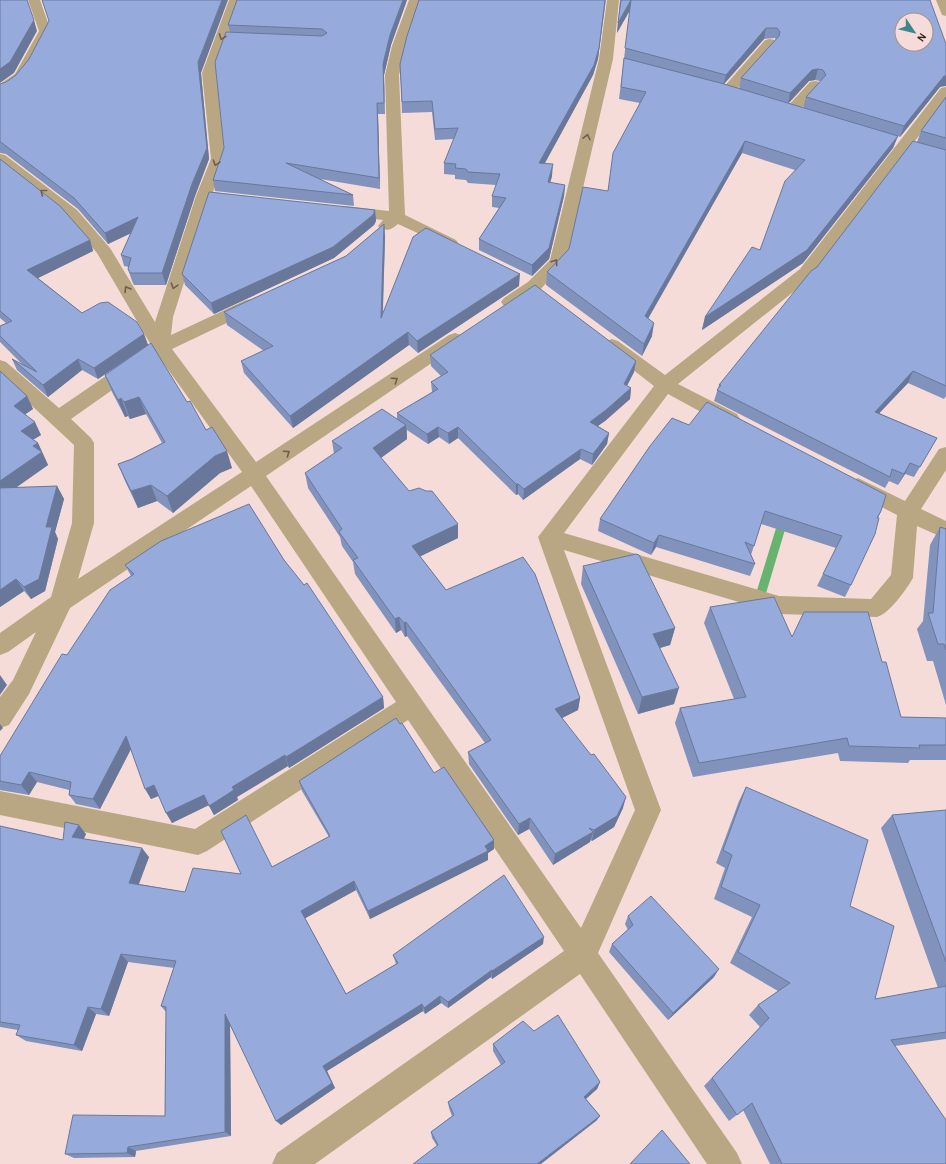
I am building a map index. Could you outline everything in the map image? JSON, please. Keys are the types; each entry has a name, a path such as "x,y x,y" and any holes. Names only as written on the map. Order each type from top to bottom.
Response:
{"street":[{"path":"0,91 20,76 45,31 34,0"},
{"path":"161,347 164,318 204,196 218,159 208,73 235,0"},
{"path":"495,312 534,287 558,260 613,61 613,0"},
{"path":"942,0 946,12"},
{"path":"397,217 392,75 399,46 419,2"},
{"path":"727,92 770,44"},
{"path":"791,111 815,85"},
{"path":"712,88 741,96"},
{"path":"549,537 665,385 806,274 946,91"},
{"path":"777,107 806,116"},
{"path":"0,158 70,213 104,251 161,347 254,474 726,1164"},
{"path":"204,196 250,201"},
{"path":"328,209 397,217 466,251"},
{"path":"374,235 397,217"},
{"path":"58,418 161,347 269,296"},
{"path":"0,645 60,602 469,330"},
{"path":"597,333 665,385 742,426"},
{"path":"0,366 38,399 84,443 83,523 60,602 38,654 21,687 0,717"},
{"path":"549,537 779,605 877,608 902,578 908,512 946,454"},
{"path":"840,477 946,531"},
{"path":"288,1164 583,955 648,810 549,537"},
{"path":"0,803 198,842 411,705"}],"building":[{"path":"0,0 27,0 34,20 10,62 0,69"},
{"path":"42,0 222,0 198,62 207,148 192,184 162,273 130,273 128,269 131,258 121,255 138,217 105,233 74,198 0,142 0,84 15,76 29,59 49,21"},
{"path":"237,0 403,0 390,35 383,64 384,103 377,103 379,178 286,163 353,195 213,180 224,148 215,62 226,32 322,36 327,33 322,29 228,25"},
{"path":"419,0 605,0 599,48 594,65 539,163 553,164 548,182 565,185 549,248 532,265 479,239 506,198 492,196 500,174 468,172 466,169 455,168 456,164 444,163 458,128 435,129 432,101 402,102 400,64 407,36"},
{"path":"621,0 631,0 618,23"},
{"path":"631,0 930,0 946,44 946,76 944,76 904,126 806,97 826,75 823,70 812,70 790,93 741,78 779,36 780,32 777,28 766,28 726,75 625,48"},
{"path":"624,58 724,84 898,136 807,250 705,317 752,247 760,250 785,181 805,160 745,141 645,316 654,323 644,344 547,272 569,249 583,187 608,191 613,153 646,92 621,87"},
{"path":"946,97 946,138 921,131"},
{"path":"913,141 946,150 946,386 913,371 875,412 937,438 920,467 910,463 904,474 892,469 890,477 717,390 721,385 719,385 811,271 817,267"},
{"path":"0,159 60,206 90,240 27,270 82,313 100,303 108,302 137,322 144,334 94,368 78,359 43,385 12,359 37,372 0,336 0,326 12,321 0,311"},
{"path":"209,192 375,210 373,215 333,247 211,303 182,274"},
{"path":"384,224 381,318 413,237 426,228 520,274 417,341 408,332 290,416 241,361 273,346 224,312 346,256"},
{"path":"535,285 636,361 624,384 631,388 590,422 609,433 593,454 581,449 524,489 516,484 458,427 448,433 438,427 427,434 397,413 438,389 431,382 448,372 430,355"},
{"path":"151,343 187,402 190,401 206,430 212,427 227,451 215,456 167,496 151,485 131,491 118,464 132,459 165,442 139,397 124,402 121,398 118,400 105,375"},
{"path":"0,371 27,396 14,406 35,422 21,431 38,443 33,446 42,452 0,481"},
{"path":"707,402 886,495 877,518 879,518 875,534 851,585 823,574 842,536 765,511 754,546 745,542 755,564 659,535 654,543 600,519 650,446 672,418 689,425"},
{"path":"382,409 406,425 373,448 409,491 419,488 426,491 432,491 458,524 412,546 446,590 523,557 535,574 580,698 555,709 591,755 594,754 626,797 617,816 594,830 589,828 593,832 555,854 530,818 519,824 468,752 491,740 406,622 404,623 399,617 395,619 353,560 358,558 339,532 342,529 305,473 342,448 332,441"},
{"path":"57,486 46,527 52,527 39,579 24,587 16,579 0,590 0,488"},
{"path":"249,504 284,560 304,585 307,583 383,697 286,757 285,755 232,787 234,790 209,806 204,795 166,813 154,785 145,789 126,736 93,799 69,795 71,782 29,772 21,785 0,781 0,756 62,654 67,655 110,590 134,574 125,565 161,541"},
{"path":"940,527 946,529 946,650 944,644 938,644 928,613 933,613"},
{"path":"636,554 639,555 675,628 653,634 679,688 642,697 583,566"},
{"path":"774,597 792,637 804,612 868,612 882,662 886,662 901,717 946,718 946,745 919,745 920,748 849,746 847,738 699,763 680,708 746,697 710,607"},
{"path":"396,718 400,724 402,723 434,773 444,767 494,840 485,846 488,851 368,911 354,881 301,911 346,994 398,963 393,955 504,875 544,937 492,970 448,1002 440,996 424,1008 422,1004 323,1066 332,1083 276,1121 225,1014 225,1132 128,1147 127,1153 65,1154 73,1115 165,1116 166,1007 161,1006 176,961 121,954 101,1009 88,1007 74,1045 16,1035 20,1025 0,1022 0,826 63,840 65,822 79,825 72,837 142,848 129,883 185,892 193,868 241,874 221,831 246,815 272,867 330,836 299,781"},
{"path":"746,787 868,840 850,906 894,926 875,999 946,986 946,1032 891,1040 946,1120 946,1164 782,1164 752,1103 737,1115 712,1078 769,1018 758,1005 790,983 738,952 760,905 721,887 732,855 723,850"},
{"path":"946,810 946,962 892,815"},
{"path":"651,896 719,969 673,1013 612,944 633,925 628,916"},
{"path":"558,1015 600,1082 584,1097 600,1116 537,1164 413,1164 438,1145 431,1132 454,1115 448,1102 505,1062 493,1044 523,1021 534,1031"},
{"path":"662,1130 690,1164 630,1164"}],"waterway":[{"path":"759,600 782,523 777,521"}]}
